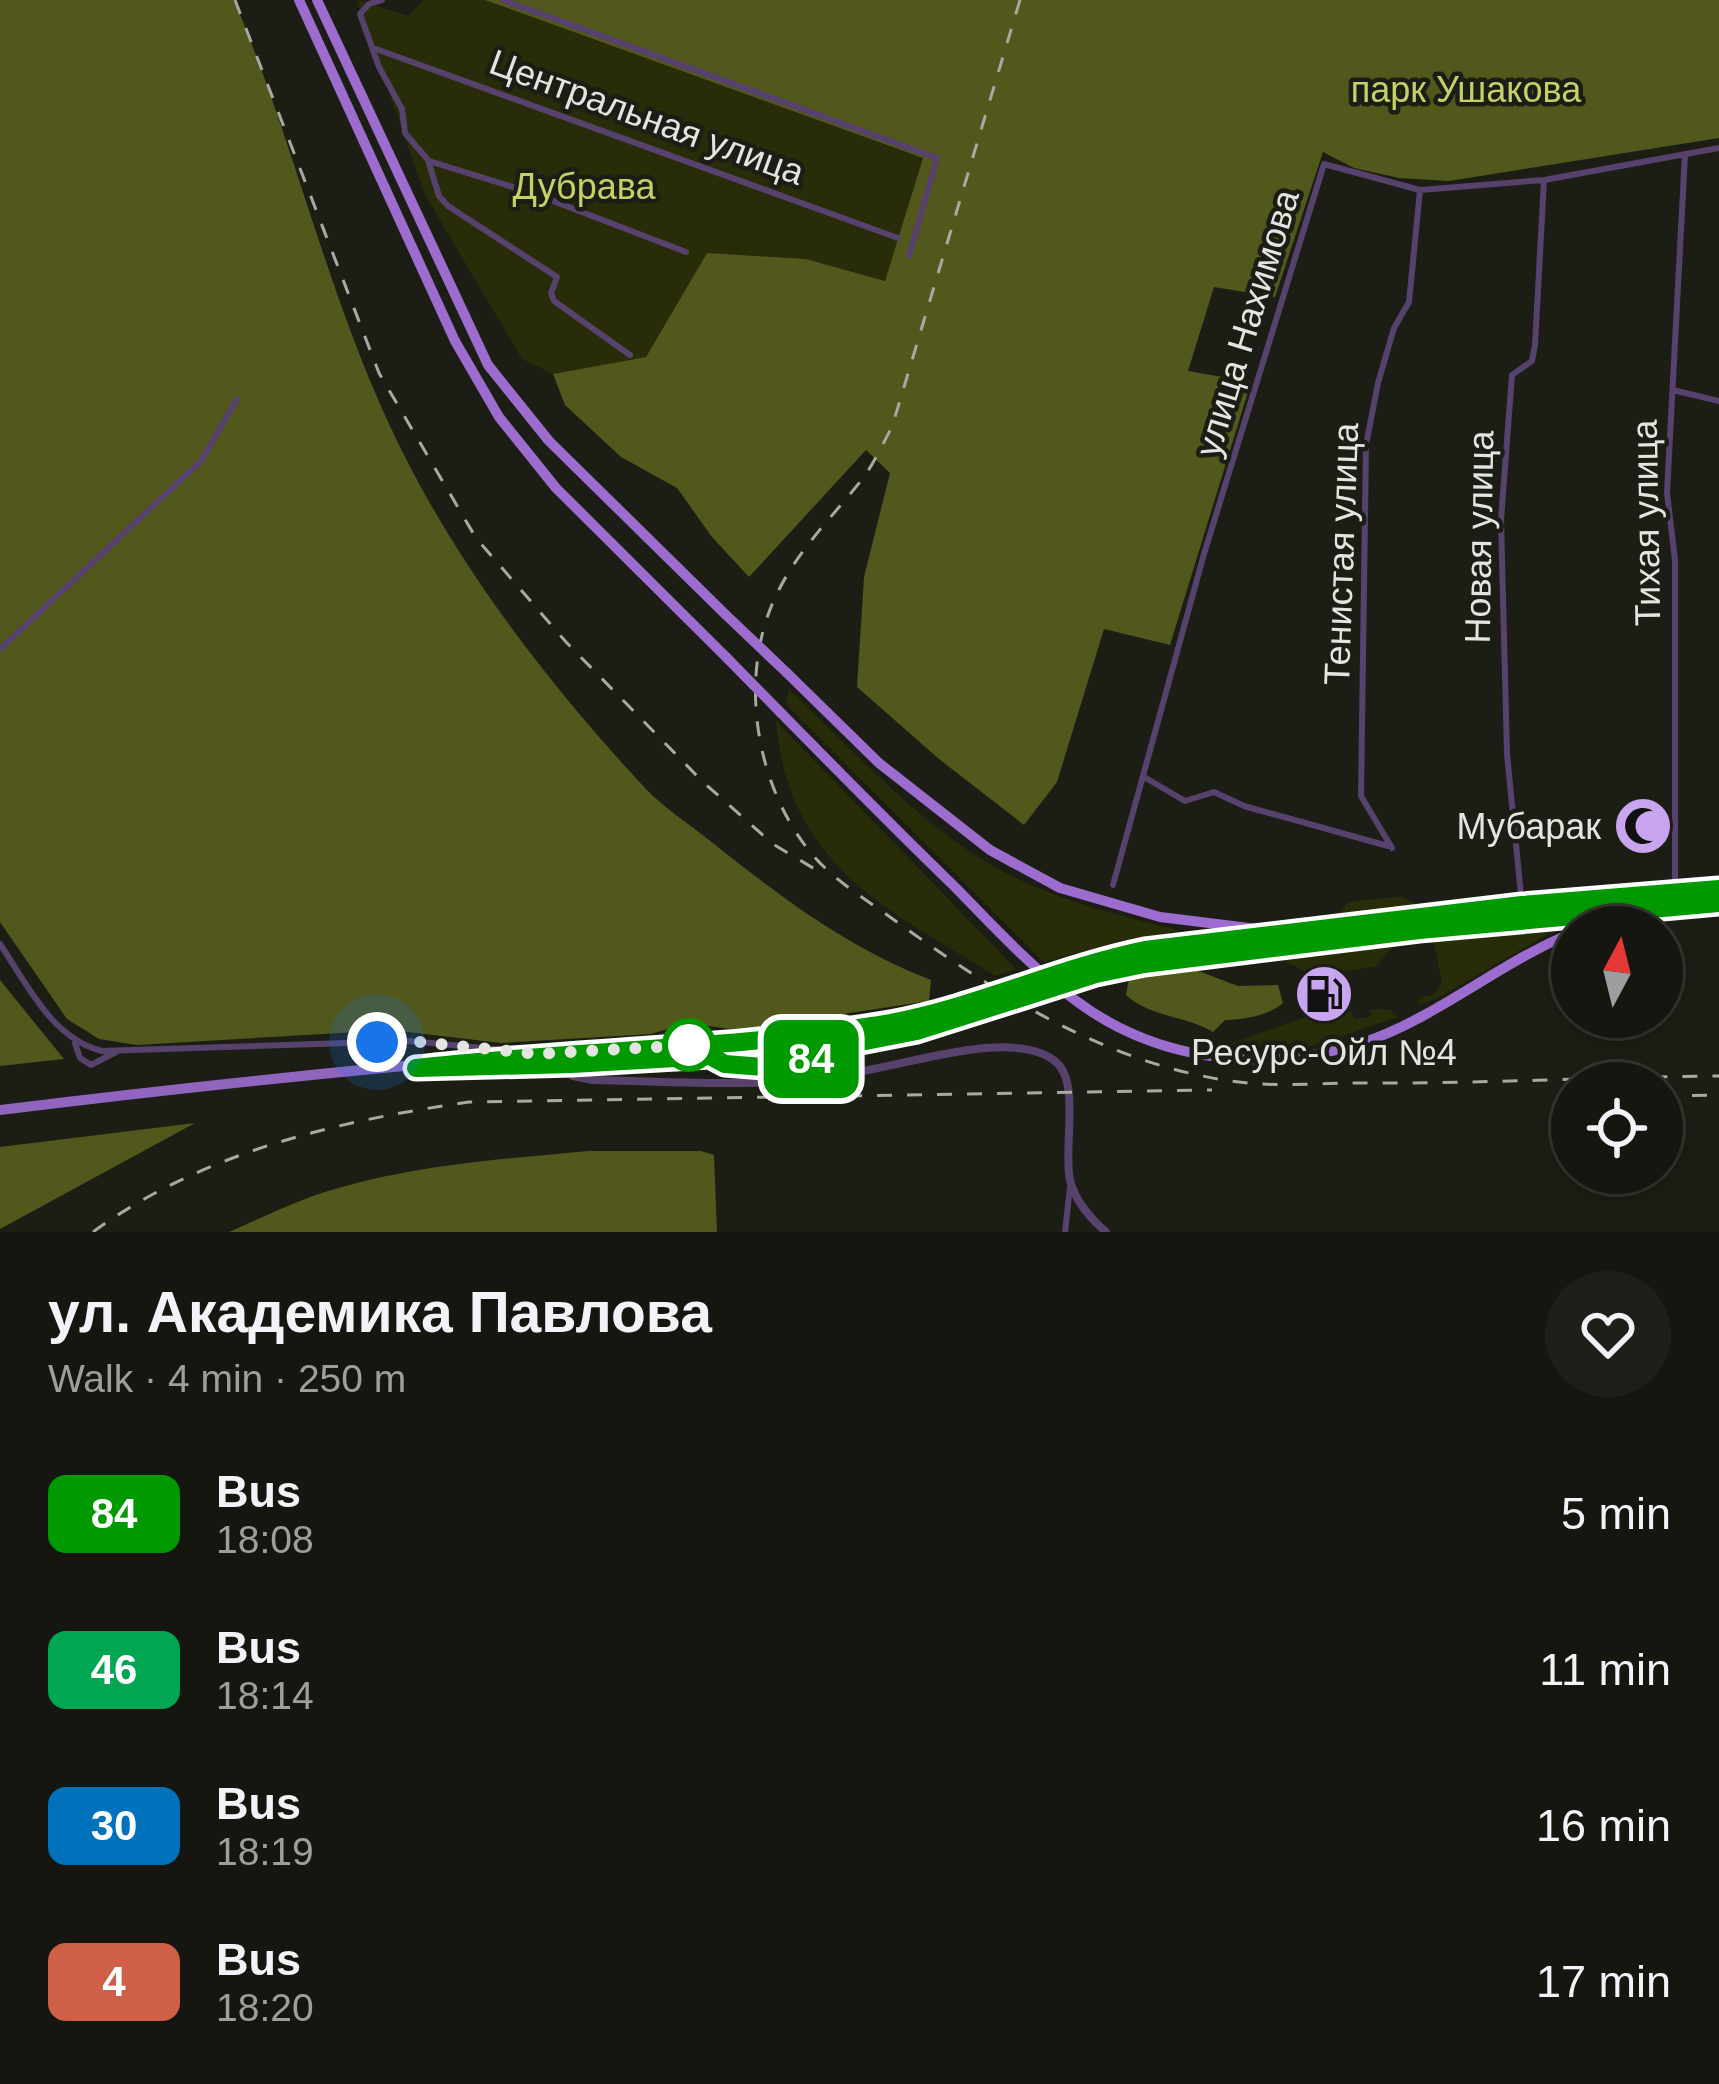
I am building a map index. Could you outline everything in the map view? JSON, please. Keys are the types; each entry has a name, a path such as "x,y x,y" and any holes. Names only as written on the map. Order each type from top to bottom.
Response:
{"highway":[{"path":"298,0 455,340 499,417 556,488 1020,952 1075,1000 1111,1023 1189,1053 1275,1060 1361,1043 1423,1015 1551,945"},
{"path":"317,0 488,365 549,441 879,763 942,815 1028,873 1094,901 1160,917 1282,932 1522,905 1675,899 1719,903"},
{"path":"1653,906 1719,889"}],"main road":[{"path":"1094,968 1675,899"},
{"path":"0,1110 260,1080 416,1068 840,1046 958,1013 1145,950 1282,932"},
{"path":"416,1068 538,1054 572,1058"}],"street":[{"path":"382,0 360,14 379,67 402,109 405,134 428,160 439,196 557,277 550,293 554,301 630,356"},
{"path":"503,0 937,158 909,256"},
{"name":"Центральная улица","path":"376,49 898,238"},
{"name":"улица Нахимова","path":"1113,885 1204,554 1324,164 1420,190 1544,180 1719,148"},
{"name":"Тихая улица","path":"1675,899 1675,560 1667,493 1685,154"},
{"path":"428,160 686,252"},
{"name":"Новая улица","path":"1522,905 1507,754 1501,520 1512,375 1532,361 1535,345 1544,180"},
{"name":"Тенистая улица","path":"1144,777 1185,801 1214,793 1392,848 1361,796 1366,445 1394,328 1409,302 1420,190"},
{"path":"1673,390 1719,400"},
{"path":"0,649 201,461 237,399"},
{"path":"0,944 36,998 74,1040 84,1063 98,1063 116,1052"},
{"path":"74,1040 116,1052 410,1041 538,1054"},
{"path":"449,1064 459,1058 457,1045"},
{"path":"572,1058 573,1076 592,1080 784,1081 853,1073 966,1050 1032,1051 1055,1060 1067,1079 1070,1184 1065,1232"},
{"path":"1070,1184 1106,1232"}],"green space":[{"path":"0,0 234,0 367,374 414,475 472,571 573,706 653,796 814,919 931,980 929,1001 737,1030 688,1023 651,1034 501,1043 391,1030 137,1045 99,1039 67,1019 0,922"},
{"name":"Дубрава","path":"357,0 409,16 423,0 485,0 923,158 885,281 806,259 707,253 646,357 553,374 522,359 425,195"},
{"name":"парк Ушакова","path":"485,0 1719,0 1719,138 1449,181 1399,178 1354,168 1323,152 1275,297 1214,287 1188,371 1251,382 1170,645 1104,629 1057,782 1024,825 857,687 864,577 890,473 866,450 749,577 712,537 677,488 621,457 565,405 553,374 646,357 707,253 806,259 885,281 923,158"},
{"path":"789,689 895,792 982,859 1055,895 1181,931 1129,939 1044,962 786,704"},
{"path":"776,721 1016,969 996,976 881,904 849,877 800,812 784,770"},
{"path":"1402,896 1416,909 1334,919 1348,902"},
{"path":"1551,925 1551,932 1418,1006 1421,997 1433,995 1442,984 1434,942 1415,944 1418,937"},
{"path":"1397,938 1375,967 1313,975 1273,956 1277,951"},
{"path":"1193,969 1238,986 1278,985 1283,1003 1256,1016 1225,1020 1213,1032 1145,1007 1126,995 1129,978"},
{"path":"0,980 64,1059 0,1066"},
{"path":"1370,1010 1398,1017 1312,1046 1229,1050 1232,1043 1303,1018 1352,1011 1354,1019 1370,1017"},
{"path":"195,1123 0,1229 0,1147"},
{"path":"588,1151 714,1155 717,1232 229,1232 305,1199 374,1179 445,1166"}],"railway":[{"path":"235,0 379,373 476,538 566,642 703,782 773,844 818,871"},
{"path":"1020,0 892,427 865,476 793,565 765,624 756,711 767,770 791,824 835,877 970,973 1099,1043 1191,1073 1283,1085 1719,1076"},
{"path":"93,1232 180,1181 273,1144 370,1119 469,1102 1212,1090"},
{"path":"1683,1096 1719,1095"}],"bus line":[{"name":"84","path":"1719,889 1522,905 1145,950 1091,962 916,1018 804,1036 538,1054 416,1068 710,1056 738,1066 776,1066 840,1046 960,1020 1096,974 1144,964 1419,930 1719,903"}],"place":[{"name":"Мубарак","path":"1643,826"},
{"name":"Ресурс-Ойл №4","path":"1324,994"}],"route":[{"path":"377,1042 538,1054 689,1045"}]}
